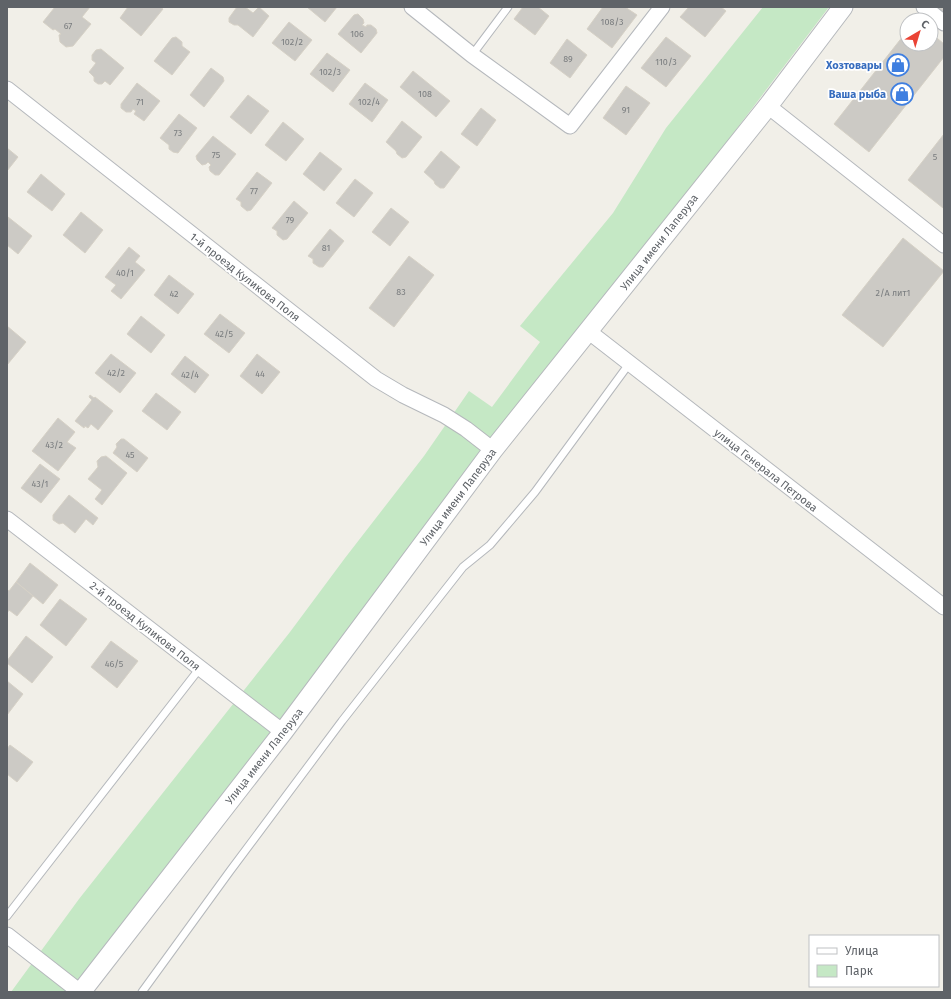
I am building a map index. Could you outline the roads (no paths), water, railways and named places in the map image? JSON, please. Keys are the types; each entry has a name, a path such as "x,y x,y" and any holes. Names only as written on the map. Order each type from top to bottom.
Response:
{"street":[{"path":"412,7 472,54 570,126 662,7"},
{"name":"Улица имени Лаперуза","path":"81,992 283,732 493,450 768,106 843,7"},
{"path":"924,7 944,23"},
{"name":"1-й проезд Куликова Поля","path":"7,89 376,379 403,395 444,415 466,429 493,450"},
{"path":"768,106 944,245"},
{"name":"улица Генерала Петрова","path":"588,332 944,607"},
{"name":"2-й проезд Куликова Поля","path":"7,519 283,732"},
{"path":"7,935 81,992"}],"lane":[{"path":"472,54 508,7"},
{"path":"142,992 230,871 347,715 463,567 490,545 536,492 630,364"},
{"path":"7,916 200,668"}],"place":[{"name":"Хозтовары","path":"898,65"},
{"name":"Ваша рыба","path":"902,94"}]}
